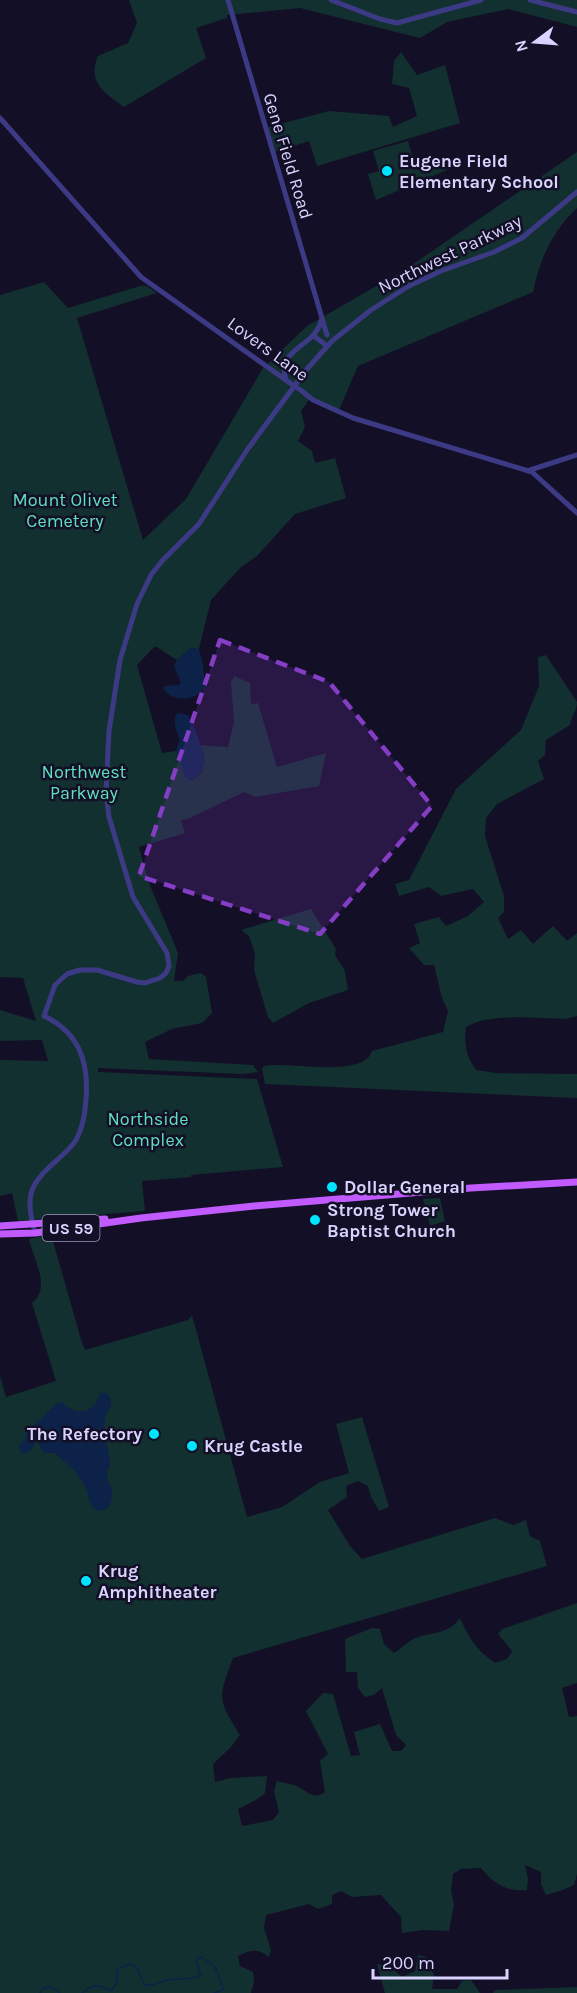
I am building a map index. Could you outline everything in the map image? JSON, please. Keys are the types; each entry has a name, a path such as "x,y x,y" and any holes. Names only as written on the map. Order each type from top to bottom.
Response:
{"main road":[{"name":"US 59","path":"0,1226 141,1218 471,1188 577,1182"},
{"name":"US 59","path":"0,1234 35,1233 141,1218"}],"street":[{"name":"Gene Field Road","path":"228,0 327,335"},
{"path":"331,0 380,19 397,23 481,0"},
{"path":"530,0 577,12"},
{"name":"Lovers Lane","path":"0,118 141,277 302,391 320,403 352,418 529,471 538,475 577,513"},
{"name":"Northwest Parkway","path":"33,1223 30,1205 35,1184 76,1140 81,1130 85,1109 87,1081 83,1058 70,1035 44,1016 55,985 67,974 85,970 105,971 137,982 152,982 166,973 169,966 167,953 132,897 107,806 109,731 118,668 127,632 151,575 199,524 248,450 307,369 332,341 365,314 409,286 494,252 522,238 577,192"},
{"path":"288,381 283,370 284,363 290,354 316,333 321,319"},
{"path":"316,333 327,335 332,341"},
{"path":"316,333 327,346"},
{"path":"269,368 284,363"},
{"path":"529,471 577,455"},
{"path":"33,1223 35,1233"}],"highlighted area":[{"path":"220,640 329,682 432,806 320,934 139,876"}],"green space":[{"path":"129,0 577,0 577,27 508,9 447,22 420,38 300,8 227,15 227,18 196,28 206,58 124,107 99,86 96,80 95,65 98,56 128,43 137,23"},
{"path":"401,52 417,75 445,65 460,123 317,166 309,141 275,152 268,127 329,111 389,116 393,127 417,116 409,88 392,84 394,61"},
{"path":"408,141 414,161 423,159 429,170 444,164 447,170 376,200 368,174 379,171 373,151"},
{"path":"577,152 577,208 561,226 548,247 533,292 358,366 339,410 311,397 301,411 305,427 298,441 312,451 315,463 335,458 346,498 295,514 257,556 241,567 211,600 199,649 191,648 177,660 155,646 137,665 162,753 176,751 185,777 192,780 201,773 204,754 199,745 228,747 234,721 231,683 234,676 250,683 251,704 258,703 277,767 326,753 319,786 255,797 244,792 188,819 181,820 185,833 139,847 149,883 178,953 174,981 183,981 188,976 201,973 206,977 212,1013 202,1023 172,1029 145,1042 149,1059 253,1065 258,1072 242,1074 98,1068 98,1072 257,1079 283,1167 142,1181 145,1211 18,1221 12,1193 0,1196 0,1060 48,1061 42,1040 0,1041 0,1010 36,1021 23,978 0,977 0,295 44,282 68,308 140,286 147,286 157,293 77,318 143,540 186,499 263,368 307,326 406,269"},
{"path":"546,655 577,702 576,708 570,725 546,740 545,755 538,761 544,779 497,804 486,818 485,836 504,896 504,912 498,918 508,939 521,930 533,944 553,926 567,941 577,933 577,1016 566,1019 501,1018 476,1022 466,1027 466,1044 468,1055 476,1070 496,1073 577,1074 577,1098 265,1084 262,1068 265,1066 340,1067 366,1059 372,1051 443,1032 448,1011 442,998 434,965 424,965 409,948 420,943 414,924 439,917 446,926 468,916 484,902 473,889 441,896 429,887 399,896 395,884 409,880 456,789 521,730 539,686 538,657"},
{"path":"311,909 336,949 335,955 345,971 348,990 309,1003 273,1023 268,1017 254,970 255,954 249,936 241,930"},
{"path":"440,1198 445,1221 430,1226 423,1199"},
{"path":"51,1234 85,1350 188,1320 192,1315 247,1517 282,1507 320,1482 349,1473 336,1424 362,1417 389,1507 379,1511 368,1486 358,1481 346,1486 347,1497 328,1510 350,1546 362,1559 495,1518 513,1525 526,1520 530,1536 540,1541 547,1566 233,1658 222,1698 227,1713 240,1735 213,1764 215,1782 230,1778 267,1776 265,1793 238,1809 242,1826 273,1820 279,1812 274,1791 277,1781 297,1786 317,1796 325,1792 320,1761 328,1754 306,1711 323,1693 333,1694 351,1756 360,1755 354,1732 380,1724 392,1751 401,1751 406,1745 396,1735 382,1688 374,1695 365,1697 358,1688 357,1672 346,1672 345,1639 372,1628 380,1629 384,1644 394,1653 413,1639 450,1628 460,1618 474,1644 495,1663 507,1659 512,1651 498,1634 502,1629 577,1603 577,1683 562,1688 569,1717 577,1716 577,1874 574,1885 546,1895 541,1884 541,1872 525,1865 528,1879 527,1890 513,1890 501,1886 481,1868 461,1869 453,1874 451,1891 454,1905 449,1931 423,1930 402,1933 401,1917 381,1895 352,1897 341,1891 332,1895 332,1904 318,1909 309,1904 266,1915 264,1928 271,1950 269,1957 254,1951 238,1956 240,1966 253,1972 254,1982 251,1993 0,1993 0,1376 6,1397 56,1381 32,1303 41,1289 41,1281 29,1239"},
{"path":"418,1955 426,1957 434,1975 432,1989 457,1989 462,1981 471,1980 480,1993 385,1993 377,1964 390,1966 402,1977 415,1971"},
{"path":"577,1987 577,1993 493,1993 495,1990"}],"water":[{"path":"191,648 199,649 205,686 191,698 178,698 167,693 163,688 181,683 174,666 177,660"},
{"path":"176,714 188,715 205,759 200,772 188,780 176,751 180,739 175,720"},
{"path":"100,1393 107,1393 111,1400 111,1407 104,1426 110,1462 107,1475 112,1494 109,1507 101,1511 92,1508 85,1486 75,1471 55,1453 43,1453 38,1442 35,1442 26,1454 21,1453 19,1446 27,1432 56,1404 62,1402 73,1410 84,1411 94,1405"}],"waterway":[{"path":"82,1993 96,1986 111,1991 117,1982 117,1969 130,1964 137,1968 144,1984 148,1985 167,1980 197,1977 201,1975 196,1961 200,1957 210,1962 218,1974 223,1990 214,1993"},
{"path":"40,1993 44,1988 51,1987 60,1993"}],"place":[{"name":"Eugene Field Elementary School","path":"387,171"},
{"name":"Dollar General","path":"332,1187"},
{"name":"Strong Tower Baptist Church","path":"315,1220"},
{"name":"The Refectory","path":"154,1434"},
{"name":"Krug Castle","path":"192,1446"},
{"name":"Krug Amphitheater","path":"86,1581"}],"park label":[{"name":"Mount Olivet Cemetery","path":"65,510"},
{"name":"Northside Complex","path":"148,1129"}]}
